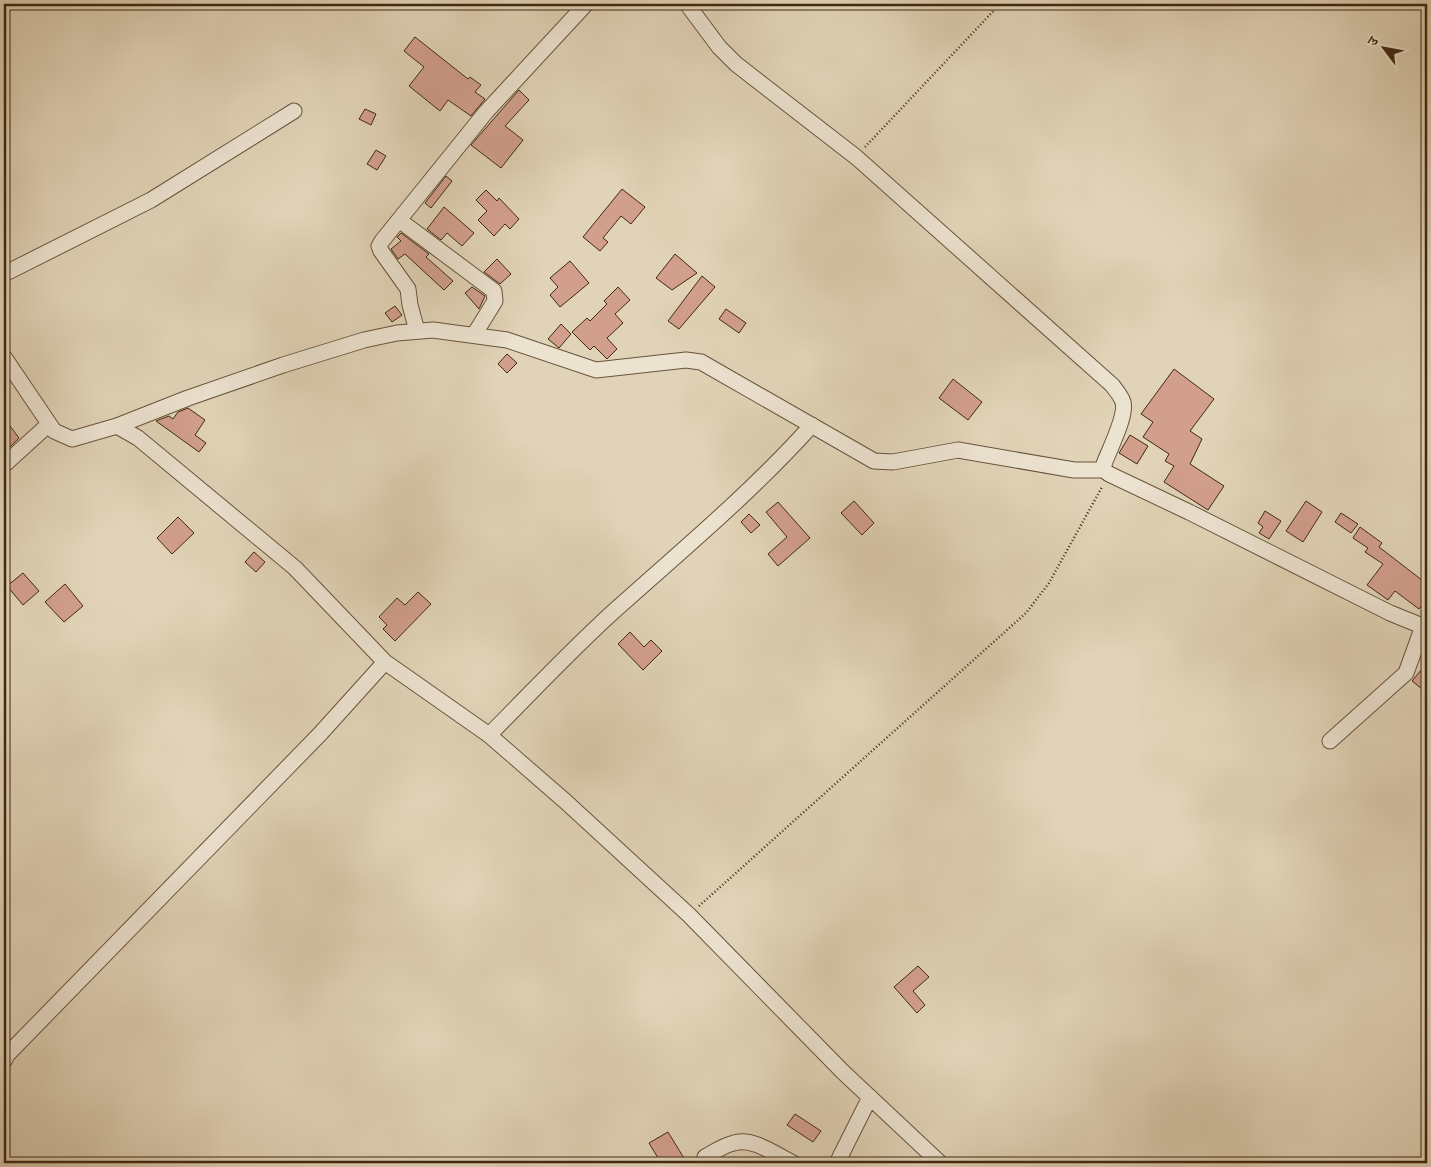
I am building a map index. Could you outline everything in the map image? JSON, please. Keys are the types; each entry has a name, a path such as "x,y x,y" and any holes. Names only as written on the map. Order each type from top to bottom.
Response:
{"street":[{"path":"417,331 408,289 381,252 379,246 486,112 586,4"},
{"path":"687,4 719,47 736,64 856,157 1118,393 1123,401 1122,416 1104,464 1106,472"},
{"path":"4,274 151,200 294,111"},
{"path":"399,220 494,291 495,301 474,335"},
{"path":"4,356 59,435 72,439 117,426 188,398 283,365 371,338 433,330 507,340 596,370 694,360 701,362 874,462 883,463 958,450 1074,470 1106,472 1390,613 1425,627 1406,673 1330,740"},
{"path":"4,465 50,424"},
{"path":"489,735 600,624 699,538 771,471 812,425"},
{"path":"117,426 138,438 295,568 385,662 489,735 565,801 688,915 940,1163"},
{"path":"5,1056 320,734 385,662"},
{"path":"837,1163 875,1101"},
{"path":"705,1157 733,1143 741,1142 750,1143 793,1163"}],"path":[{"path":"856,157 1000,4"},
{"path":"688,915 1026,614 1049,583 1106,472"}],"building":[{"path":"415,37 468,79 470,77 481,85 475,92 485,99 471,116 448,100 440,111 409,86 424,67 404,51"},
{"path":"519,90 529,100 505,126 523,140 501,168 471,145"},
{"path":"365,109 376,114 371,125 359,119"},
{"path":"376,150 386,156 377,170 367,164"},
{"path":"446,176 452,181 431,208 425,203"},
{"path":"622,189 645,207 631,224 621,216 603,238 608,242 600,251 583,237"},
{"path":"486,190 497,201 499,198 519,219 510,229 505,224 494,236 478,220 487,211 476,200"},
{"path":"444,207 474,233 462,246 447,233 441,240 427,229"},
{"path":"401,233 429,254 426,257 453,281 444,290 405,254 398,259 391,249 401,241 397,237"},
{"path":"675,254 697,273 672,290 656,278"},
{"path":"497,259 511,274 500,284 484,272"},
{"path":"570,261 589,283 560,307 550,295 558,287 550,278"},
{"path":"702,276 715,287 679,329 668,321"},
{"path":"472,287 485,296 479,309 465,293"},
{"path":"618,287 630,300 615,314 623,323 607,338 617,349 607,359 594,346 590,350 572,332 587,318 590,321 607,304 604,301"},
{"path":"395,306 402,315 392,322 385,313"},
{"path":"726,309 746,323 739,333 719,319"},
{"path":"561,324 571,334 559,348 548,339"},
{"path":"507,354 517,363 507,373 498,364"},
{"path":"1174,369 1214,399 1190,431 1202,439 1190,464 1224,486 1208,510 1164,482 1174,466 1165,461 1169,454 1143,437 1153,422 1141,414"},
{"path":"953,379 982,402 968,420 939,398"},
{"path":"188,408 205,420 195,435 206,443 199,452 156,421 169,416 173,419 178,412"},
{"path":"4,418 19,438 4,453"},
{"path":"1130,435 1148,446 1137,464 1119,453"},
{"path":"854,501 874,523 862,535 841,513"},
{"path":"1306,501 1322,512 1303,542 1286,531"},
{"path":"778,502 810,538 778,566 768,554 787,537 766,512"},
{"path":"1265,511 1281,521 1269,539 1259,533 1263,527 1258,523"},
{"path":"1341,513 1358,524 1351,533 1335,522"},
{"path":"749,514 760,525 751,533 741,522"},
{"path":"178,517 194,533 172,554 157,538"},
{"path":"1360,527 1382,543 1379,547 1427,584 1427,598 1419,609 1395,591 1388,600 1367,585 1383,564 1365,552 1368,548 1353,538"},
{"path":"254,552 265,562 256,572 245,562"},
{"path":"23,573 39,591 23,605 7,586"},
{"path":"65,584 83,606 64,622 45,602"},
{"path":"418,592 431,604 395,641 383,629 387,625 379,617 397,598 405,605"},
{"path":"630,632 644,647 651,640 662,651 643,670 618,644"},
{"path":"1427,663 1427,693 1412,681"},
{"path":"918,966 929,977 913,991 925,1005 917,1013 894,987"},
{"path":"795,1114 821,1131 813,1142 787,1125"},
{"path":"668,1132 687,1163 661,1163 649,1143"}]}
